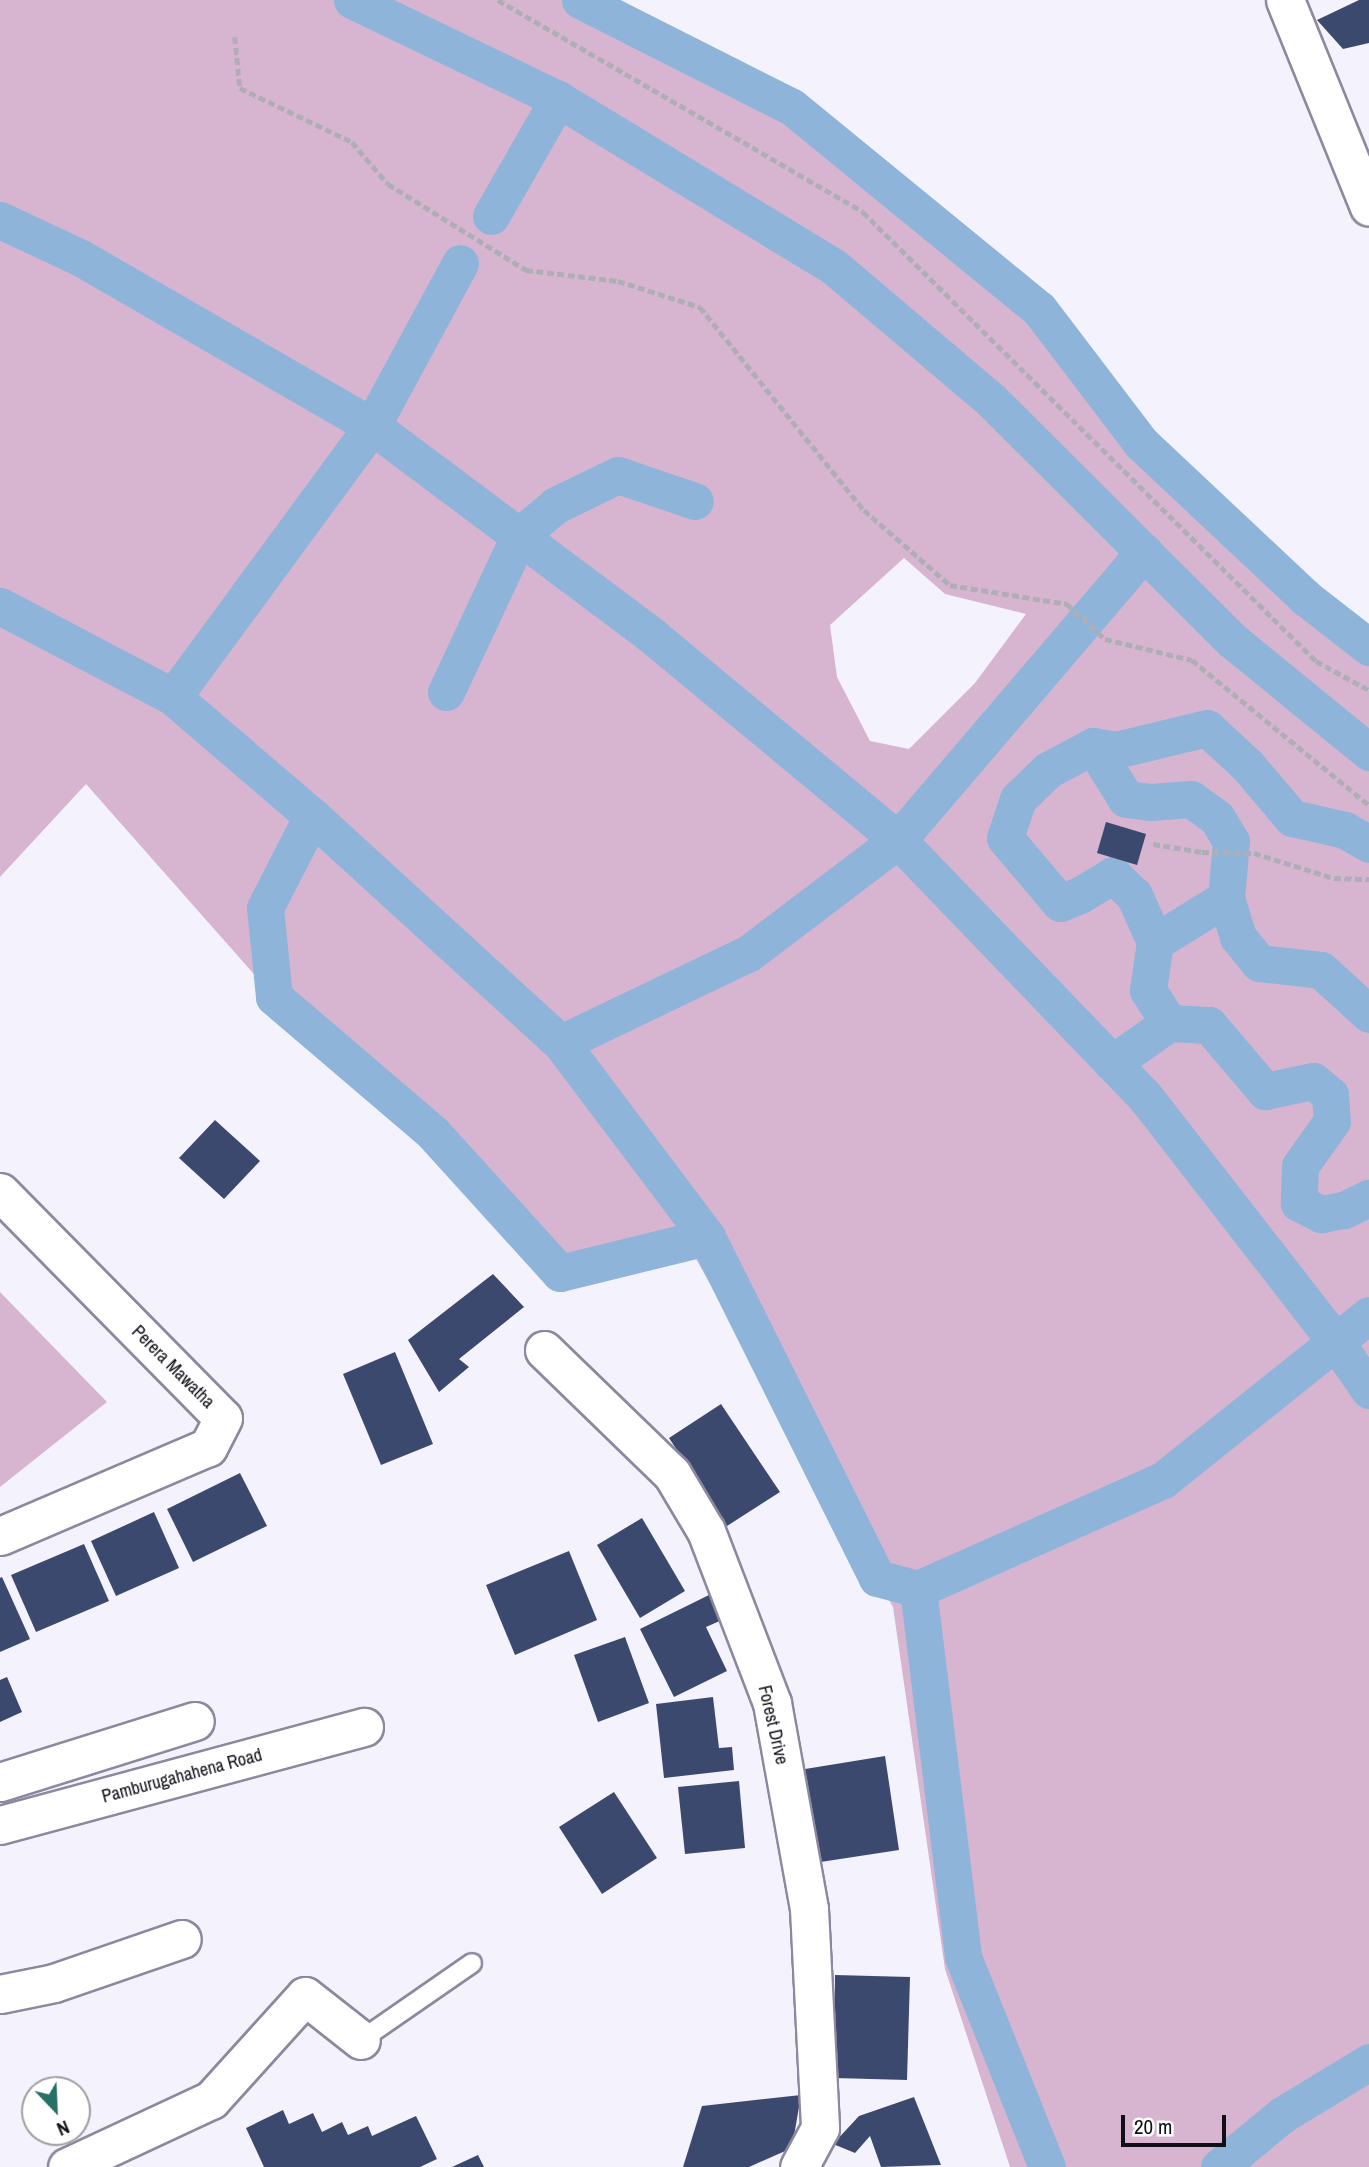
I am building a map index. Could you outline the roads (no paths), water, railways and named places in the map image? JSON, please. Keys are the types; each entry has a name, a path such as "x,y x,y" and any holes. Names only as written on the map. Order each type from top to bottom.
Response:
{"street":[{"path":"1285,0 1369,207"},
{"name":"Perera Mawatha","path":"0,1192 223,1418 208,1447 0,1536"},
{"name":"Forest Drive","path":"544,1350 672,1474 706,1531 772,1703 809,1909 820,2129 799,2167"},
{"path":"0,1782 195,1721"},
{"name":"Pamburugahahena Road","path":"0,1825 364,1727"},
{"path":"0,1994 54,1983 182,1939"},
{"path":"67,2167 211,2100 305,1996 361,2040"}],"lane":[{"path":"361,2040 472,1963"}],"waterway":[{"path":"352,0 558,99 833,266 990,399 1233,641 1369,752"},
{"path":"580,0 792,107 1039,309 1141,443 1306,598 1369,647"},
{"path":"491,216 558,99"},
{"path":"0,220 81,258 372,426 650,634 898,840 1146,1098 1335,1341 1369,1390"},
{"path":"173,697 372,426 460,263"},
{"path":"446,692 519,536 556,505 618,475 695,501"},
{"path":"561,1043 749,953 898,840 1144,552"},
{"path":"0,606 173,697 312,816 561,1043 707,1237 877,1578 918,1589 1163,1480 1369,1315"},
{"path":"1369,844 1345,830 1292,818 1247,765 1207,728 1116,750 1093,746 1048,770 1018,799 1005,838 1060,903 1080,895 1113,875 1134,895 1155,942 1148,990 1169,1023 1209,1025 1265,1091 1313,1081 1330,1095 1332,1121 1300,1166 1299,1203 1321,1214 1344,1210 1369,1198"},
{"path":"1093,746 1126,799 1150,802 1191,799 1217,818 1231,841 1226,898 1238,937 1259,963 1321,970 1369,1014"},
{"path":"312,816 265,908 274,997 433,1133 560,1273 707,1237"},
{"path":"1155,942 1226,898"},
{"path":"1112,1063 1169,1023"},
{"path":"918,1589 963,1957 1047,2167"},
{"path":"1219,2167 1282,2115 1369,2062"}]}
